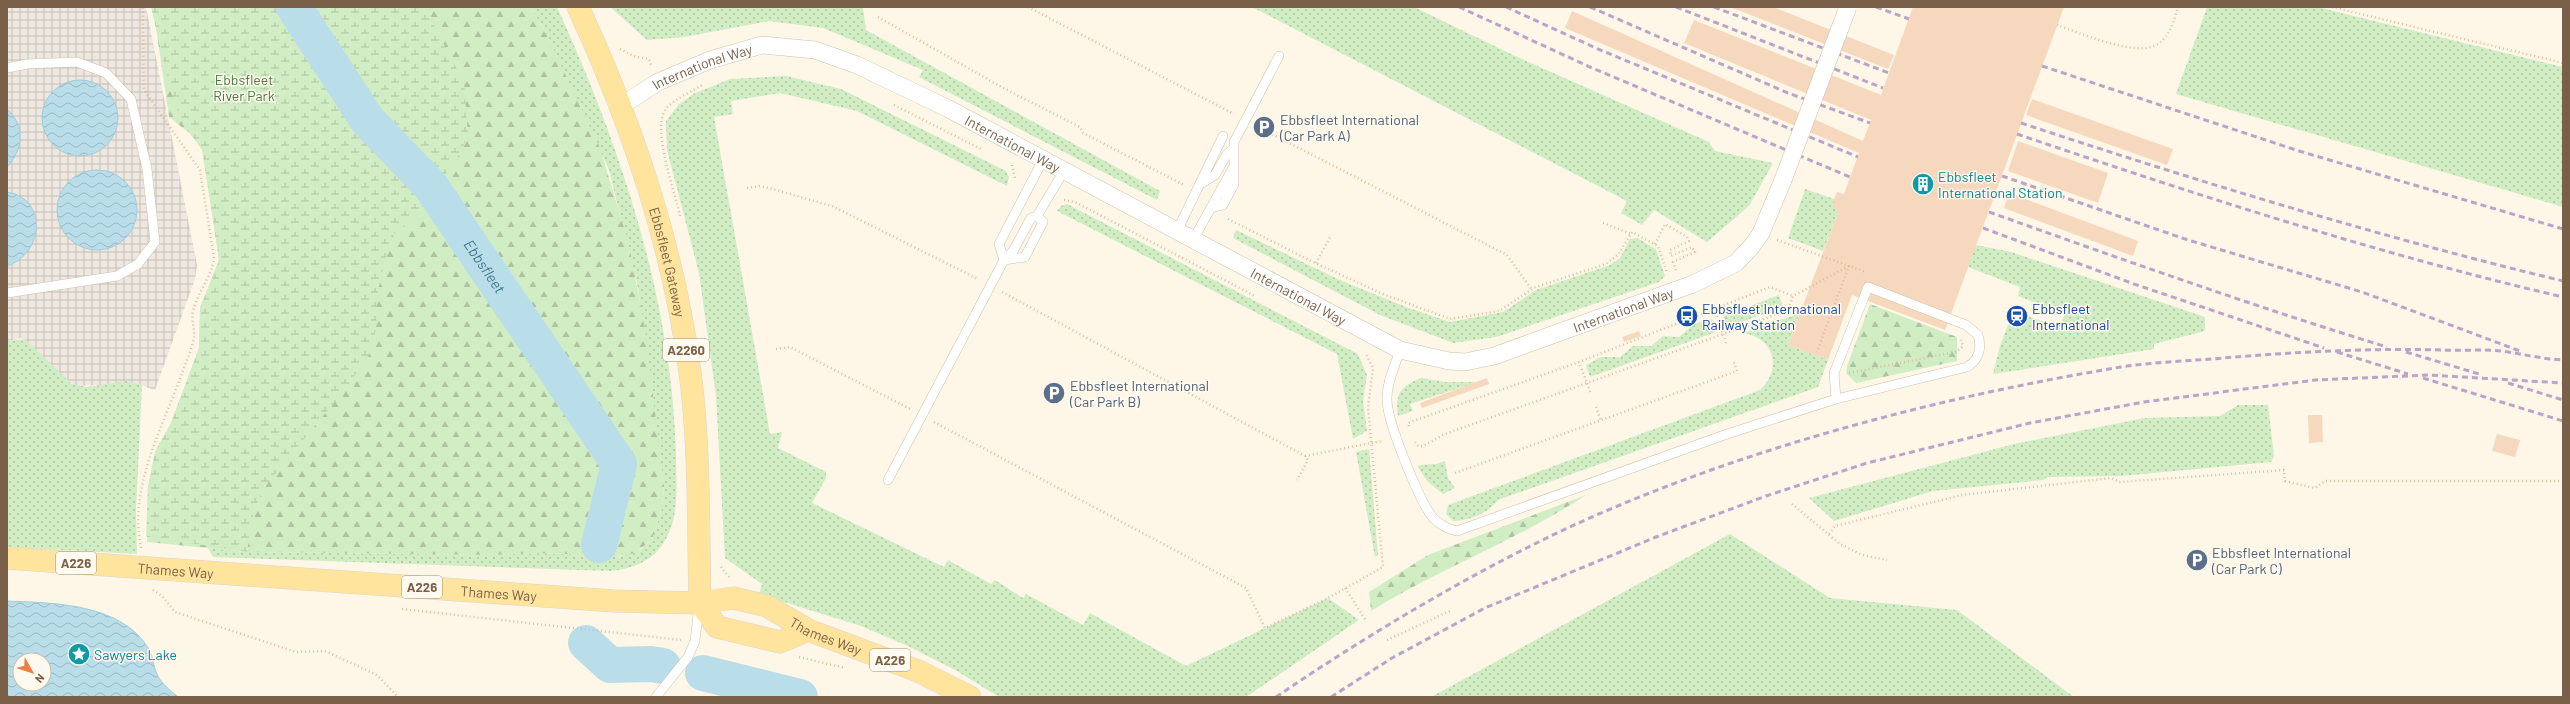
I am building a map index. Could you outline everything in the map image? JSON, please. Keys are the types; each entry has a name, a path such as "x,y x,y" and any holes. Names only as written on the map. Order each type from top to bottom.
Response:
{"main road":[{"name":"Ebbsfleet Gateway","path":"578,7 621,106 642,162 675,285 690,372 697,450 700,603"},
{"name":"Thames Way","path":"7,558 146,578 700,603 733,598 767,606 808,630 918,671 970,697"},
{"path":"700,603 717,628 761,639 780,642 808,630"}],"street":[{"name":"International Way","path":"621,106 658,82 710,60 762,45 815,50 858,65 947,108 1400,350 1448,361 1465,362 1494,356 1692,284 1736,263 1752,246 1761,233 1783,180 1848,7"}],"lane":[{"path":"1211,208 1223,204 1234,184 1232,168 1233,149 1246,120 1279,56"},
{"path":"7,68 27,64 77,62 106,73 131,99 147,169 155,242 138,264 118,276 7,293"},
{"path":"1177,231 1202,183 1205,170 1223,136"},
{"path":"1202,183 1215,175 1227,154 1233,149"},
{"path":"1004,260 999,244 1043,160"},
{"path":"1193,240 1232,168"},
{"path":"888,480 1004,260 1013,251 1031,218 1037,216 1064,171"},
{"path":"1004,260 1025,257 1043,222 1037,216"},
{"path":"1400,350 1386,399 1390,417 1405,460 1432,516 1442,526 1457,531 1727,434 1836,399 1967,367 1974,362 1979,353 1978,335 1966,325 1868,287 1834,373 1836,399"},
{"path":"656,697 688,657 695,641 700,603"}],"path":[{"path":"143,7 144,90 200,170 214,258 212,269 193,310 194,338 164,424 147,462 142,492 139,531 146,578 175,612 296,652 325,651 377,675 398,697"},
{"path":"1028,7 1508,255 1532,290"},
{"path":"2057,25 2141,50 2158,44 2170,32 2178,7"},
{"path":"2332,7 2563,63"},
{"path":"878,17 1005,89 1080,127 1083,133 1197,192"},
{"path":"617,45 633,56 649,59"},
{"path":"669,106 705,83"},
{"path":"886,101 985,151"},
{"path":"1006,162 1013,166 1016,177 1013,183"},
{"path":"747,188 759,186 769,188 832,206 990,285 1305,456 1308,460 1298,480"},
{"path":"1059,203 1069,199 1257,297"},
{"path":"1223,204 1224,216 1316,263 1383,294 1450,319 1500,311 1532,290 1613,260 1618,255 1631,234"},
{"path":"1602,223 1631,234 1632,232 1658,247 1667,272"},
{"path":"1654,244 1665,224 1687,237 1688,241 1670,250 1672,256 1692,246 1694,252 1673,262 1678,275"},
{"path":"1316,263 1330,237"},
{"path":"1773,238 1849,266"},
{"path":"1413,437 1416,444 1423,446 1445,434 1788,310 1793,296 1849,266"},
{"path":"1817,352 1849,266"},
{"path":"1411,432 1408,423 1579,362 1715,310 1770,287 1793,296"},
{"path":"1715,310 1726,343"},
{"path":"1846,374 1956,352 1963,346 1958,337"},
{"path":"776,349 790,347 1246,588 1266,628 1383,567 1373,443 1368,408 1373,368 1367,356 1362,351"},
{"path":"1455,473 1737,371 1733,360"},
{"path":"1579,362 1590,392"},
{"path":"1596,407 1601,421"},
{"path":"1305,456 1383,441"},
{"path":"1829,534 1836,526 1962,495 2111,478 2120,482 2284,470 2284,481 2315,488 2325,481 2563,481"},
{"path":"1792,504 1840,544 1862,555 1887,560"},
{"path":"1345,588 1364,619"},
{"path":"1387,640 1450,611"},
{"path":"796,657 853,670"}],"shaded area":[{"path":"7,7 146,7 197,265 195,279 155,390 127,381 104,385 76,386 53,369 22,338 7,341"}],"green space":[{"name":"Ebbsfleet River Park","path":"151,7 425,7 464,83 468,134 461,152 415,217 395,233 390,240 378,290 376,329 369,355 343,392 265,486 254,510 247,552 146,536 148,487 155,452 171,423 199,348 200,308 219,260 202,150 186,128 173,98"},
{"name":"Ebbsfleet River Park","path":"153,7 530,7 544,29 600,148 628,241 645,328 664,487 662,508 652,540 635,553 617,556 540,553 491,555 247,552 147,542 148,487 155,452 171,423 199,348 200,308 219,260 203,144 169,117"},
{"path":"530,7 557,7 602,114 622,169 639,225 665,339 672,397 676,455 676,503 667,538 650,558 632,567 611,571 213,557 208,548 247,552 491,555 540,553 620,556 640,550 652,540 662,508 664,487 638,288 609,170 544,29"},
{"path":"610,7 863,7 866,30 1160,191 1157,200 919,77 923,70 823,28 769,21 684,37 647,40"},
{"path":"1252,7 1414,7 1513,55 1709,142 1715,151 1773,163 1749,206 1707,242 1654,210 1642,225 1621,213 1627,201"},
{"path":"2207,7 2317,7 2563,67 2563,207 2176,94"},
{"path":"786,76 841,89 1006,171 1009,177 1007,186 857,111 780,93 731,101 733,114 714,117 770,434 782,432 778,448 826,472 826,478 812,503 944,567 948,560 991,584 995,580 1023,598 1026,594 1083,625 1090,613 1186,666 1328,598 1359,620 1246,697 999,697 957,671 908,646 861,626 759,594 762,584 725,558 716,396 699,273 667,150 666,121 679,104 695,93 730,79"},
{"path":"1805,189 1834,199 1839,210 1823,251 1788,238"},
{"path":"1067,204 1358,354 1367,375 1363,400 1367,431 1353,439 1337,354 1057,211 1061,206"},
{"path":"1236,230 1342,281 1406,307 1450,322 1503,312 1536,290 1610,265 1620,258 1630,239 1637,238 1656,249 1665,276 1659,282 1496,337 1453,343 1380,315 1233,238"},
{"path":"1976,245 2011,252 2205,317 2205,331 2154,344 2154,349 1993,374 2000,346 2008,325 2024,315 2059,327 2065,314 2018,296 2020,287 1968,267"},
{"path":"1779,295 1783,307 1728,327 1723,316"},
{"path":"1870,304 1957,337 1957,361 1856,383 1846,373 1847,366"},
{"path":"1800,313 1788,345 1828,360 1818,387 1498,500 1489,509 1472,518 1453,521 1446,514 1448,505 1760,390 1771,373 1773,364 1772,355 1768,347 1762,341 1754,336 1743,333"},
{"path":"1712,319 1716,332 1590,377 1586,365 1601,357 1620,357 1633,346 1651,346 1663,336 1679,337 1694,324"},
{"path":"25,339 72,384 87,387 127,381 142,385 136,510 137,554 7,547 7,341"},
{"path":"1421,378 1447,382 1478,382 1410,404 1413,411 1398,416 1397,402 1400,392 1408,384"},
{"path":"2238,405 2268,405 2274,456 2271,462 2121,476 2048,477 2043,480 1933,491 1834,521 1809,498 2014,444 2145,418 2220,416"},
{"path":"1369,449 1378,555 1375,557 1356,452"},
{"path":"1445,461 1448,478 1455,488 1443,494 1427,481 1418,467 1420,465 1436,464"},
{"path":"1586,495 1533,526 1424,581 1371,611 1369,592 1428,555"},
{"path":"1730,534 1830,598 1957,610 2074,697 1431,697"}],"water":[{"path":"80,80 94,83 107,91 115,104 118,118 115,132 107,145 94,153 80,156 66,153 53,145 45,132 42,118 45,104 53,91 66,83"},
{"path":"7,109 17,123 20,130 20,138 16,153 7,167"},
{"path":"97,170 112,173 125,182 134,195 137,210 134,225 125,238 112,247 97,250 82,247 69,238 60,225 57,210 60,195 69,182 82,173"},
{"path":"7,192 20,196 29,204 35,215 36,226 34,238 29,250 20,259 7,266"},
{"name":"Sawyers Lake","path":"7,601 45,603 85,608 122,622 137,634 149,649 160,680 178,697 7,697"}],"building":[{"path":"1730,7 1773,7 1894,55 1888,69"},
{"name":"Ebbsfleet International Station","path":"1913,7 2064,7 1945,330 1852,295 1828,360 1788,345 1839,210 1833,208 1834,199 1837,192 1844,194 1859,153 1565,28 1572,11 1863,141 1871,120 1684,43 1694,20 1881,95"},
{"path":"2032,99 2173,149 2167,165 2026,115"},
{"path":"2018,141 2108,173 2098,203 2008,171"},
{"path":"2009,193 2138,241 2133,256 2004,208"},
{"path":"1694,310 1696,316 1680,322 1678,317"},
{"path":"1639,331 1641,336 1624,342 1622,337"},
{"path":"1487,378 1489,384 1422,408 1420,403"},
{"path":"2308,415 2322,415 2323,442 2309,443"},
{"path":"2497,434 2520,440 2515,457 2492,451"}],"waterway":[{"name":"Ebbsfleet","path":"294,7 368,121 430,185 619,464 599,545"},
{"name":"Ebbsfleet","path":"586,643 610,665 651,664 663,666"},
{"name":"Ebbsfleet","path":"703,673 800,697"}],"railway":[{"path":"1459,7 1590,67 1850,177"},
{"path":"1506,7 1598,49 1858,157"},
{"path":"1590,7 1788,93 1870,123"},
{"path":"1676,7 1883,88"},
{"path":"1714,7 1889,73"},
{"path":"1876,7 1909,19"},
{"path":"2042,66 2299,151 2563,229"},
{"path":"2021,123 2290,208 2426,246 2563,281"},
{"path":"2017,134 2220,201 2356,243 2563,297"},
{"path":"2002,176 2188,240 2362,292 2520,351"},
{"path":"1989,212 2237,299 2387,347"},
{"path":"1983,228 2134,284 2324,348"},
{"path":"1276,697 1344,652 1414,609 1486,569 1559,532 1625,503 1693,476 1763,452 1906,411 1978,394 2050,380 2121,367 2159,363 2305,352 2359,350 2494,350 2563,360"},
{"path":"2337,352 2408,374"},
{"path":"2406,352 2479,374"},
{"path":"1331,697 1392,658 1485,608 1656,537 1766,496 1867,463 2030,423 2144,402 2315,380 2429,375 2563,383"},
{"path":"2423,378 2563,421"},
{"path":"2508,383 2563,400"}],"place":[{"name":"Ebbsfleet International (Car Park A)","path":"1264,127"},
{"name":"Ebbsfleet International Station","path":"1923,184"},
{"name":"Ebbsfleet International Railway Station","path":"1687,316"},
{"name":"Ebbsfleet International","path":"2017,316"},
{"name":"Ebbsfleet International (Car Park B)","path":"1054,393"},
{"name":"Ebbsfleet International (Car Park C)","path":"2197,560"},
{"name":"Sawyers Lake","path":"79,654"}]}
